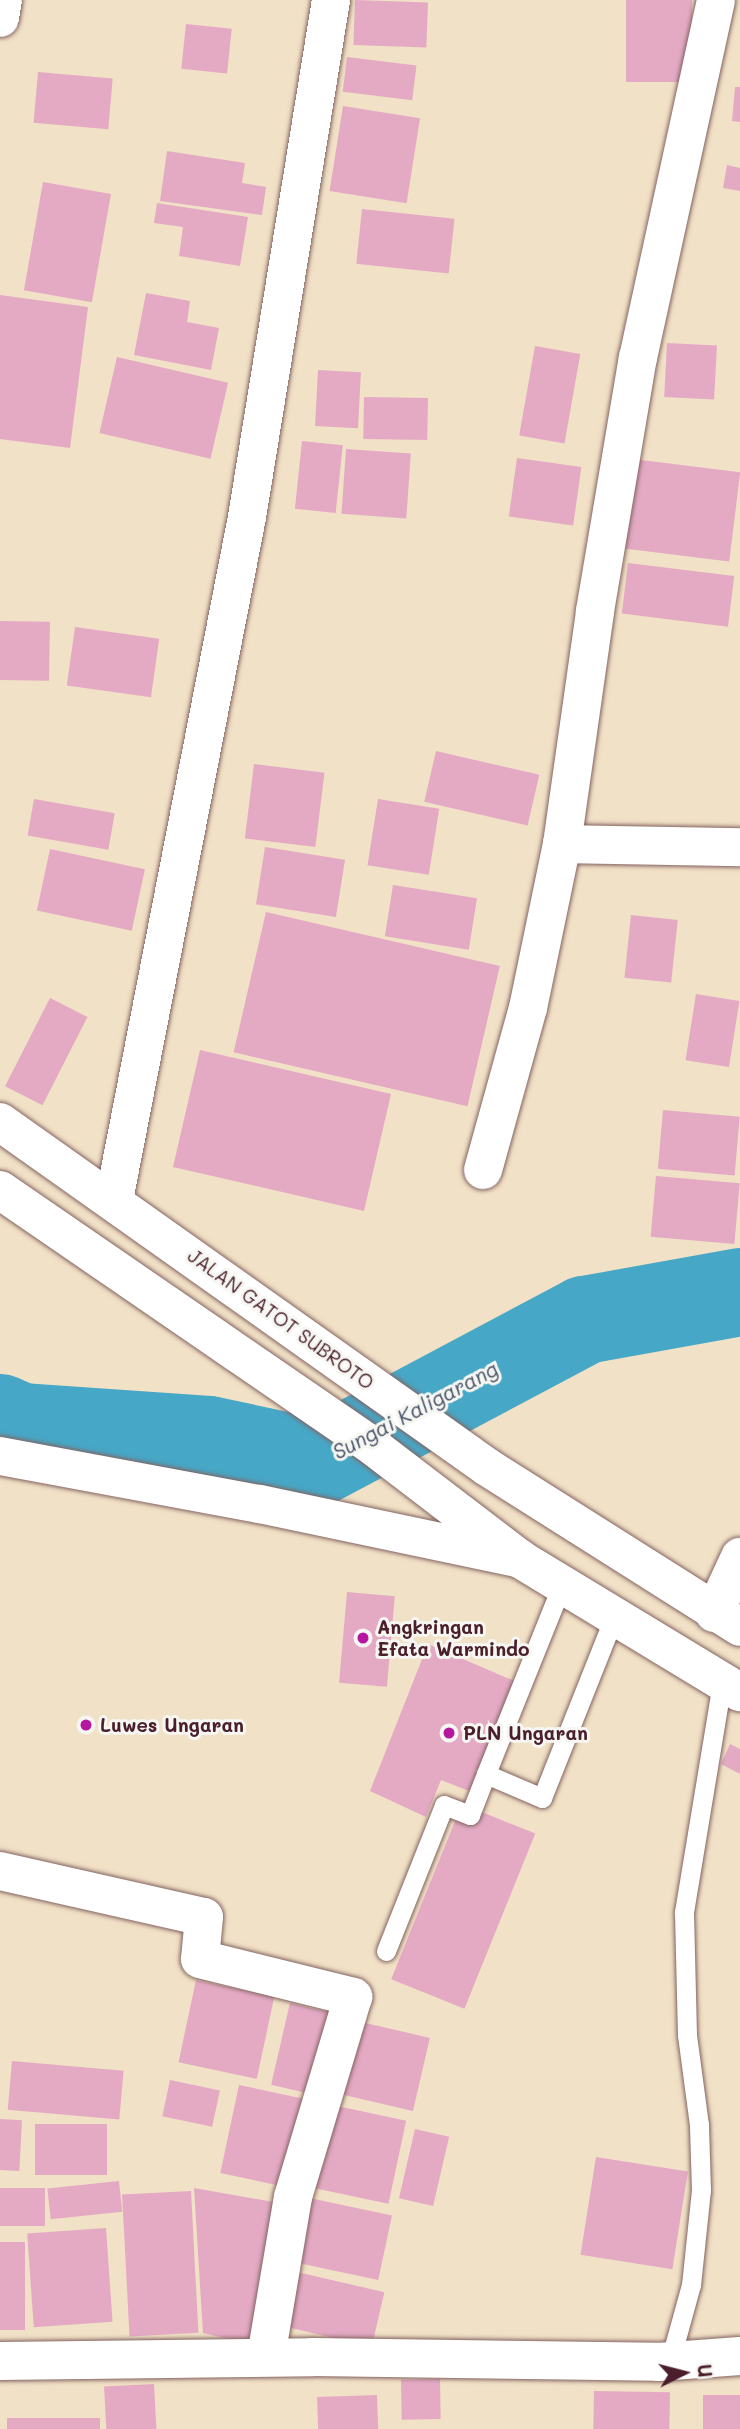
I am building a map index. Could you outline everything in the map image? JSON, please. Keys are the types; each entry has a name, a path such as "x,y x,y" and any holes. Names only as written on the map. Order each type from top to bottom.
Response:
{"main road":[{"path":"0,18 3,0"},
{"path":"114,1200 247,517 331,0"},
{"path":"483,1170 527,1008 562,844 594,611 638,358 716,0"},
{"path":"562,844 740,847"},
{"name":"JALAN GATOT SUBROTO","path":"0,1122 114,1200 487,1467 727,1620"},
{"path":"0,1190 375,1448 520,1559 561,1587 731,1688"},
{"path":"0,1456 260,1504 520,1559"},
{"path":"727,1620 740,1557"},
{"path":"1,1880 204,1917 200,1959 353,1997 293,2197 266,2357"},
{"path":"0,2361 266,2357 670,2361 740,2356"}],"lane":[{"path":"386,1951 444,1805 470,1815 561,1587"},
{"path":"486,1774 542,1798 614,1617"},
{"path":"670,2361 691,2285 701,2190 699,2125 687,2035 684,1912 731,1688"}],"building":[{"path":"355,0 428,3 426,48 353,45"},
{"path":"626,0 692,0 692,82 626,82"},
{"path":"186,24 232,29 227,74 181,69"},
{"path":"347,57 416,66 412,100 343,92"},
{"path":"38,72 113,79 108,129 34,123"},
{"path":"735,87 740,87 740,122 732,121"},
{"path":"343,106 420,118 407,203 330,191"},
{"path":"167,151 245,163 242,183 266,187 262,215 160,201"},
{"path":"727,165 740,168 740,191 723,188"},
{"path":"43,182 111,194 92,302 24,290"},
{"path":"157,203 248,217 240,266 179,256 183,227 154,223"},
{"path":"362,209 454,219 449,273 356,264"},
{"path":"146,293 190,301 187,322 219,328 211,370 134,355"},
{"path":"0,295 88,307 70,448 0,439"},
{"path":"667,343 717,346 714,400 664,397"},
{"path":"535,346 580,354 564,444 519,436"},
{"path":"117,357 228,383 211,459 99,433"},
{"path":"318,370 361,372 358,428 315,426"},
{"path":"364,397 428,398 427,440 363,439"},
{"path":"302,441 343,445 336,513 295,509"},
{"path":"346,449 411,454 406,518 341,514"},
{"path":"517,458 581,467 573,525 509,516"},
{"path":"633,459 740,472 729,561 622,548"},
{"path":"628,563 734,576 728,627 622,614"},
{"path":"0,621 50,622 49,681 0,680"},
{"path":"75,627 159,639 151,697 67,685"},
{"path":"436,751 539,775 528,826 424,802"},
{"path":"254,764 324,773 315,847 245,838"},
{"path":"34,799 115,813 108,850 28,835"},
{"path":"378,799 439,809 429,875 368,865"},
{"path":"265,847 345,860 336,917 256,904"},
{"path":"50,849 145,869 132,931 37,911"},
{"path":"393,885 477,898 469,950 385,936"},
{"path":"266,912 500,966 467,1106 234,1052"},
{"path":"631,915 678,920 671,983 624,978"},
{"path":"696,994 739,1001 729,1067 686,1060"},
{"path":"50,998 87,1017 42,1105 5,1086"},
{"path":"200,1050 391,1094 364,1211 173,1167"},
{"path":"663,1110 740,1117 735,1175 658,1169"},
{"path":"656,1176 740,1183 734,1244 651,1237"},
{"name":"Angkringan Efata Warmindo","path":"347,1592 395,1596 387,1687 339,1683"},
{"name":"PLN Ungaran","path":"428,1644 526,1686 479,1795 441,1780 426,1817 370,1791"},
{"path":"730,1744 740,1749 740,1774 721,1764"},
{"path":"462,1804 535,1834 464,2009 391,1979"},
{"path":"196,1980 274,1997 257,2079 179,2062"},
{"path":"290,2003 332,2013 313,2095 271,2085"},
{"path":"348,2019 430,2038 413,2111 331,2092"},
{"path":"12,2061 124,2071 119,2120 8,2110"},
{"path":"170,2080 220,2091 212,2127 162,2116"},
{"path":"239,2085 316,2101 298,2189 220,2173"},
{"path":"323,2103 406,2121 388,2204 305,2186"},
{"path":"0,2119 22,2120 19,2171 0,2170"},
{"path":"35,2124 107,2124 107,2175 35,2175"},
{"path":"415,2129 449,2137 433,2206 399,2198"},
{"path":"596,2157 688,2172 672,2269 581,2255"},
{"path":"119,2181 122,2212 51,2219 47,2189"},
{"path":"0,2188 45,2188 45,2226 0,2226"},
{"path":"194,2188 285,2204 254,2345 203,2333"},
{"path":"191,2191 198,2333 130,2336 122,2195"},
{"path":"300,2196 392,2216 378,2280 286,2261"},
{"path":"106,2228 113,2322 34,2327 27,2234"},
{"path":"0,2242 25,2242 25,2330 0,2330"},
{"path":"284,2269 384,2292 372,2347 271,2324"},
{"path":"440,2379 441,2419 402,2420 401,2380"},
{"path":"154,2384 156,2429 106,2429 104,2387"},
{"path":"594,2391 670,2392 669,2429 593,2429"},
{"path":"377,2395 378,2429 318,2429 317,2397"},
{"path":"703,2395 740,2395 740,2429 703,2429"},
{"path":"7,2418 100,2418 100,2429 7,2429"}],"waterway":[{"name":"Sungai Kaligarang","path":"0,1418 20,1427 209,1440 316,1463 585,1320 740,1292"}],"place":[{"name":"Angkringan Efata Warmindo","path":"363,1638"},
{"name":"Luwes Ungaran","path":"86,1725"},
{"name":"PLN Ungaran","path":"449,1733"}]}
